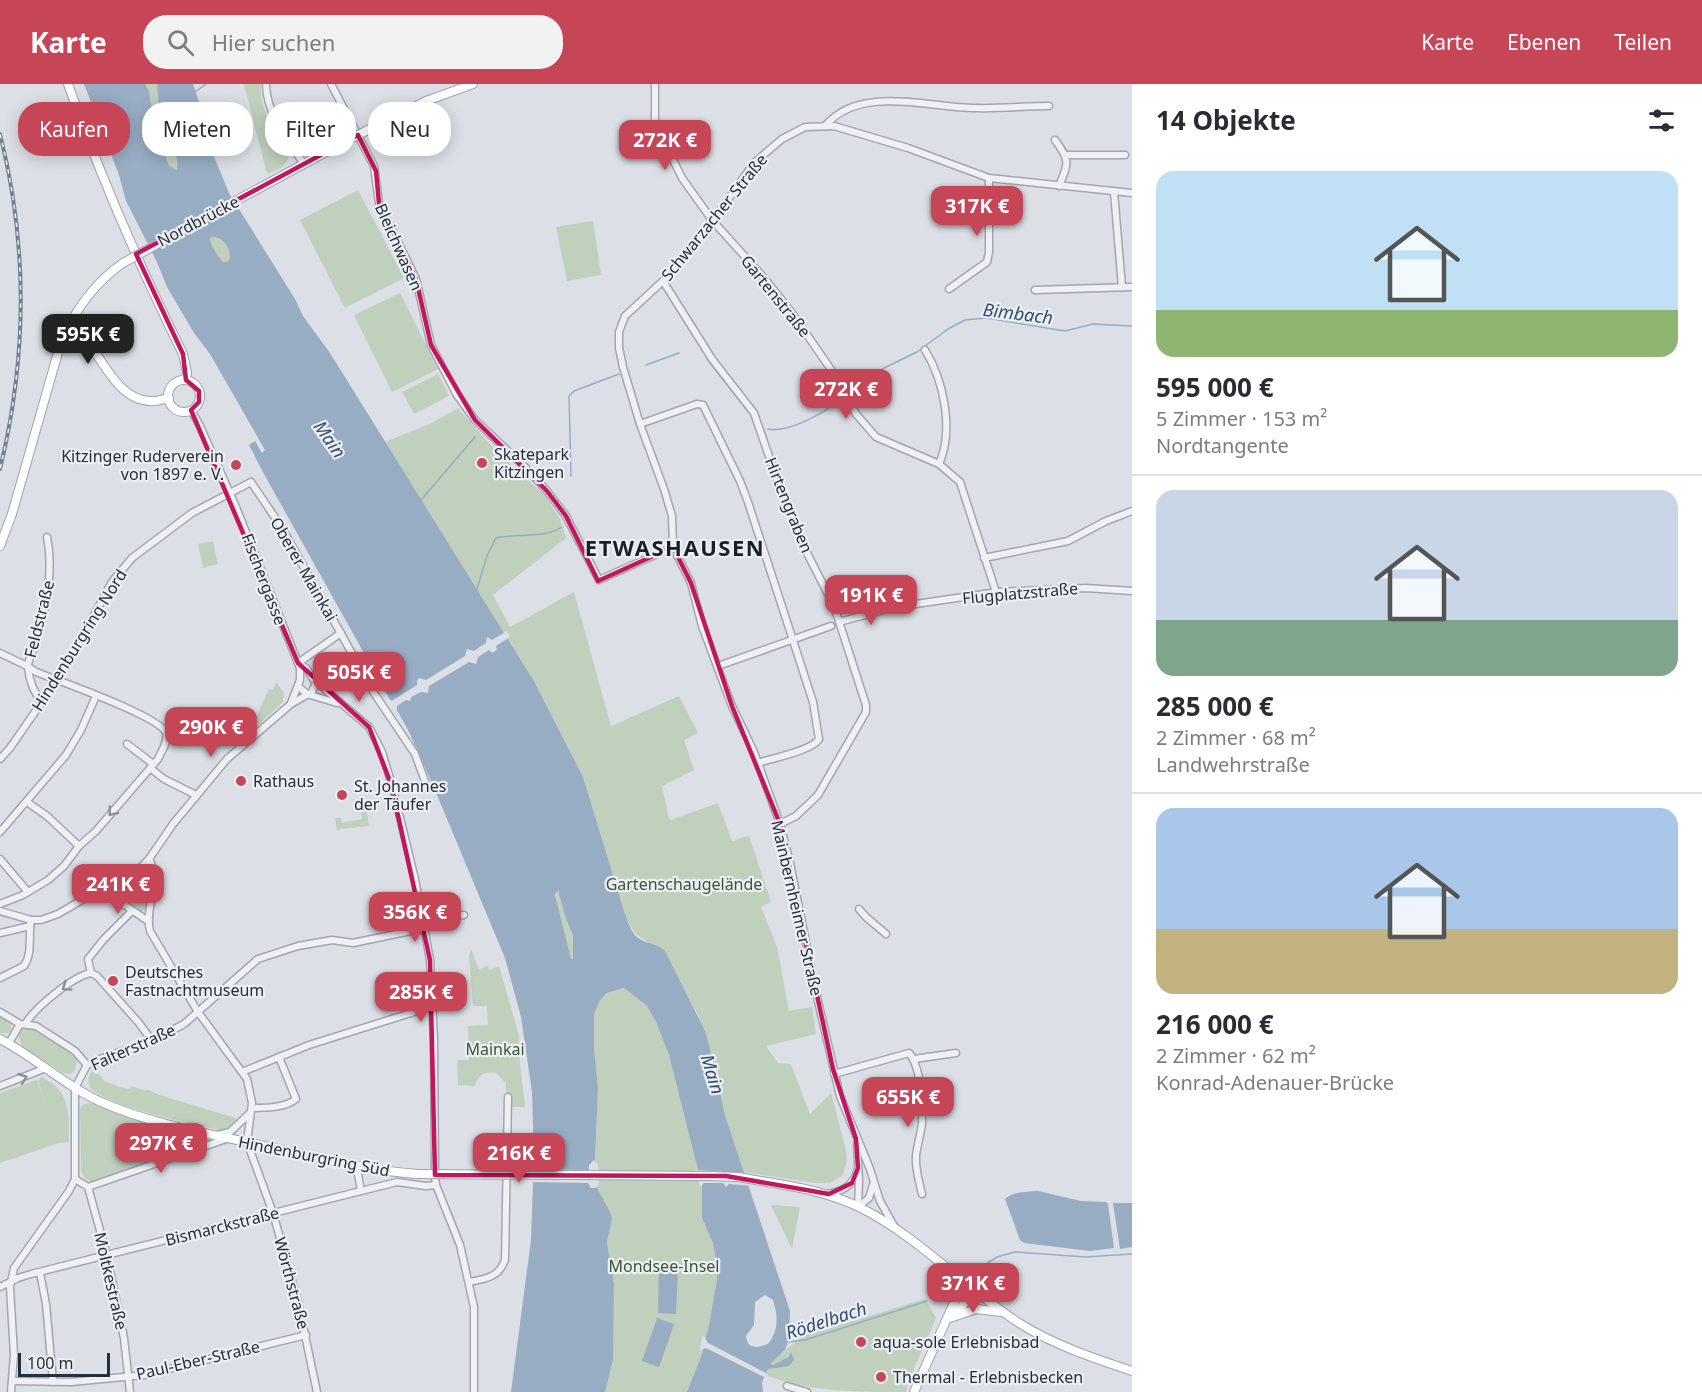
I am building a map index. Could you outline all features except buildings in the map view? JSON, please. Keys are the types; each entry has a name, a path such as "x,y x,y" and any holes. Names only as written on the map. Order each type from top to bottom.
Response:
{"main road":[{"path":"68,84 133,248 183,354 187,372 186,380"},
{"name":"Nordbrücke","path":"0,546 12,514 56,353 70,321 94,287 108,273 274,179 350,139 426,101 472,84"},
{"path":"70,321 82,332 101,362 125,391 152,402 169,398"},
{"path":"186,380 196,385 200,394 198,404 184,411 171,404 169,391 178,381 186,380"},
{"name":"Hindenburgring Süd","path":"0,1039 75,1088 101,1102 131,1113 215,1136 359,1167 418,1174 708,1176 773,1183"},
{"name":"Mainbernheimer Straße","path":"773,1183 824,1193 858,1207 898,1231 1005,1313 1057,1344 1132,1371"},
{"path":"916,1392 958,1295 966,1284"},
{"path":"948,1321 976,1292"},
{"path":"948,1321 976,1309 1005,1313"}],"street":[{"path":"266,84 270,107 304,164"},
{"name":"Bleichwasen","path":"331,84 374,166 377,199 416,279 431,345 457,395 475,420 547,491 566,516 599,580 673,547"},
{"name":"Gartenstraße","path":"655,84 654,107 658,132 682,178 712,220 792,313 832,372 856,414 876,437 939,464 960,482 996,592"},
{"path":"825,126 839,112 880,102 921,102 974,108 1049,106"},
{"name":"Schwarzacher Straße","path":"673,547 672,516 623,367 619,348 619,332 625,316 663,281 696,244 754,163 764,154 799,129 834,126 908,148 989,178 1132,193"},
{"path":"1055,140 1066,154 1067,166 1059,186"},
{"path":"1066,154 1125,155"},
{"path":"949,289 987,262 989,178"},
{"path":"1114,192 1122,287"},
{"name":"Hirtengraben","path":"663,281 712,359 754,414 781,490 808,555 834,606 866,705 866,712 818,795 796,816 780,824"},
{"path":"1035,290 1132,286"},
{"path":"926,350 934,364 945,407 944,453 939,464"},
{"path":"640,424 697,404 705,408 740,481 794,639 813,702 819,739 808,747 758,763"},
{"name":"Fischergasse","path":"190,410 200,426 230,494 298,663"},
{"name":"Oberer Mainkai","path":"230,494 251,482 282,528 374,693 415,754 425,781"},
{"name":"Hindenburgring Nord","path":"0,759 64,670 112,582 132,558 192,513 230,494"},
{"path":"984,558 1068,541 1106,521 1132,511"},
{"name":"Feldstraße","path":"27,666 36,643 50,582 47,537"},
{"name":"Mainbernheimer Straße","path":"673,547 691,583 702,626 732,706 758,763 780,824 834,1074 883,1209 898,1231"},
{"name":"Flugplatzstraße","path":"839,622 895,607 996,592 1086,588 1132,591"},
{"path":"718,666 831,626"},
{"path":"298,663 341,633"},
{"path":"0,653 36,672 136,712 164,730 165,746 152,766 96,831 79,846 64,866 28,892 0,904"},
{"path":"298,663 306,668 340,704 364,722 378,744 392,784 415,879 424,925 433,1005 436,1185 460,1245 474,1307 474,1392"},
{"path":"291,704 299,683 298,663"},
{"path":"27,666 36,696 42,701"},
{"path":"299,683 306,676 315,680"},
{"path":"0,933 47,918 137,871 149,859 166,833 227,759 291,704 314,690 315,680"},
{"path":"299,683 307,694 340,704"},
{"path":"0,832 66,755 96,696"},
{"path":"127,744 164,779 196,795"},
{"path":"27,802 47,816 79,846"},
{"path":"0,859 28,892"},
{"path":"149,859 154,874 148,921 150,931 198,1012 242,1072 250,1090 251,1110 246,1142"},
{"path":"113,885 123,904 148,921"},
{"path":"860,909 886,934"},
{"path":"0,911 30,923"},
{"path":"91,973 88,959 132,911"},
{"name":"Falterstraße","path":"75,1088 87,1065 152,1041 184,1024 258,959 298,946 332,940 353,943 464,915"},
{"path":"0,978 26,963 29,953 30,923"},
{"path":"9,1043 23,1024 51,997 83,975 91,973 97,976 152,1041"},
{"path":"242,1072 309,1045 433,1005"},
{"path":"0,1012 23,1024 36,1026 75,1052 87,1065"},
{"path":"834,1074 909,1053 914,1059 922,1122 916,1155 922,1194"},
{"path":"914,1059 956,1053"},
{"path":"215,1136 230,1132 251,1110 278,1106 296,1099 279,1057"},
{"path":"0,1086 46,1068"},
{"path":"11,1392 13,1381 10,1281 17,1261 69,1191 75,1179 75,1088"},
{"path":"469,1282 495,1275 500,1271 505,1260 508,1097"},
{"path":"75,1179 88,1186 227,1138"},
{"name":"Mainbernheimer Straße","path":"856,1139 858,1207"},
{"name":"Wörthstraße","path":"246,1142 273,1213 306,1335 317,1392"},
{"path":"359,1167 361,1191"},
{"path":"824,1193 834,1193 844,1189 855,1180 858,1168"},
{"path":"858,1207 869,1198 873,1190 873,1181"},
{"name":"Bismarckstraße","path":"0,1287 10,1281 40,1273 397,1182 436,1185"},
{"name":"Moltkestraße","path":"88,1186 107,1256 124,1338 130,1392"},
{"path":"40,1273 46,1304 53,1382"},
{"name":"Paul-Eber-Straße","path":"13,1381 53,1382 145,1375 306,1335"},
{"path":"787,1386 807,1392"}],"highlighted area":[{"path":"358,135 376,171 379,203 416,279 431,345 475,420 547,491 566,516 598,581 673,547 691,583 732,706 780,824 833,1069 856,1139 858,1168 852,1183 829,1194 726,1176 435,1175 430,960 391,784 369,727 298,663 191,410 199,402 199,391 186,380 183,354 136,254"}],"green space":[{"path":"145,84 157,84 158,102 151,102"},
{"path":"244,84 261,84 265,110 265,156 289,156 283,165 267,174 253,119 253,102 249,102"},
{"path":"165,156 176,156 177,170 169,167"},
{"path":"358,190 404,278 345,308 300,220"},
{"path":"593,221 601,275 567,281 556,227"},
{"path":"213,237 227,245 229,261 223,262 216,254 210,241"},
{"path":"400,293 438,369 392,392 354,315"},
{"path":"438,374 449,396 414,414 402,392"},
{"name":"Gartenschaugelände","path":"458,408 488,442 544,495 560,519 566,538 493,595 510,627 574,592 611,726 679,696 698,733 684,740 694,770 662,786 669,818 671,820 718,803 732,841 749,836 771,902 761,907 777,947 789,1011 812,1007 816,1034 766,1046 778,1063 791,1064 810,1114 831,1093 847,1161 843,1175 830,1183 814,1183 744,1172 725,1115 699,1017 682,987 647,941 638,936 630,925 583,777 534,681 385,442 432,423"},
{"path":"213,541 218,564 203,568 198,544"},
{"path":"276,682 284,693 283,702 256,727 252,726 269,689 273,690"},
{"path":"226,727 232,727 237,735 235,741 226,743 221,738 221,732"},
{"path":"365,805 368,811 369,826 337,831 335,818 341,818 342,823 362,819 360,808"},
{"path":"138,880 146,882 147,885 146,908 142,912 133,907 122,892"},
{"path":"558,889 573,935 573,960 558,912 556,895"},
{"name":"Mainkai","path":"471,949 479,969 488,966 489,970 499,966 519,1035 525,1107 506,1107 506,1083 496,1073 482,1075 475,1086 458,1085 457,1060 469,1060 468,1026 488,1025 487,1006 473,1006 469,956"},
{"name":"Mondsee-Insel","path":"624,988 647,1006 669,1055 702,1186 702,1218 713,1243 716,1260 717,1279 710,1320 702,1354 687,1392 605,1392 613,1360 614,1283 607,1243 612,1218 597,1189 595,1160 598,1088 594,1048 594,1014 600,1000 608,993"},
{"path":"0,1016 11,1024 9,1033 0,1033"},
{"path":"22,1029 36,1030 73,1053 77,1062 74,1072 63,1073 22,1046 18,1035"},
{"path":"95,1065 94,1074 99,1074 104,1081 118,1087 130,1089 131,1086 146,1091 147,1089 159,1095 236,1118 237,1123 227,1130 219,1130 151,1114 114,1102 90,1088 88,1078"},
{"path":"42,1077 58,1089 66,1104 69,1142 59,1143 0,1163 0,1093 37,1080 45,1101 38,1080"},
{"path":"89,1103 209,1140 95,1182 90,1181 84,1177 81,1170 80,1109"},
{"path":"771,1205 800,1207 792,1249"},
{"name":"aqua-sole Erlebnisbad","path":"925,1299 936,1318 908,1382 906,1392 817,1388 765,1375 772,1361 803,1336"}],"water":[{"name":"Main","path":"84,84 145,84 151,102 142,102 142,156 166,156 169,166 177,170 175,156 214,156 229,193 295,299 303,316 330,353 534,681 583,777 631,929 638,938 659,946 665,951 706,1033 725,1115 790,1311 789,1339 785,1350 770,1364 773,1365 789,1357 791,1352 794,1360 789,1366 768,1369 762,1382 763,1392 687,1392 702,1354 710,1320 717,1279 716,1260 713,1243 702,1218 702,1186 669,1055 647,1006 624,988 607,993 600,1000 594,1014 594,1048 598,1088 595,1160 597,1188 612,1218 607,1243 614,1283 613,1360 605,1392 511,1392 531,1240 534,1157 532,1092 521,1017 505,958 432,783 397,707 389,698 264,474 249,445 255,441 262,453 265,450 210,354 194,333 167,287 126,201 112,156 130,156 130,102 91,102","holes":["210,238 217,238 227,245 229,261 223,262 213,248","558,890 573,935 573,959 571,959 555,895","765,1295 773,1300 777,1317 776,1328 768,1344 754,1347 748,1344 746,1336 754,1325 755,1302"]},
{"path":"157,84 193,84 199,102 158,102"},
{"path":"1038,1191 1081,1201 1106,1202 1114,1248 1090,1251 1024,1243 1020,1240 1005,1199 1016,1193"},
{"path":"1113,1203 1132,1203 1132,1247 1120,1249"},
{"path":"659,1267 678,1268 676,1314 658,1313"},
{"path":"657,1318 674,1324 659,1367 642,1361"}],"pier":[{"path":"507,631 510,637 496,646 497,650 492,653 489,650 478,657 476,664 469,662 429,686 428,693 421,692 411,697 410,701 406,700 394,708 390,702 417,685 419,678 426,680 465,656 467,649 474,651 486,643 487,637 492,640"},
{"path":"594,1160 598,1164 599,1185 595,1188 591,1188 588,1183 530,1182 531,1169 589,1170 589,1165"},
{"path":"695,1170 748,1173 752,1186 729,1184 726,1187 723,1183 704,1183 700,1187"},
{"path":"703,1335 708,1343 768,1374 766,1378 706,1348 699,1351"}],"waterway":[{"path":"195,92 206,84"},
{"name":"Bimbach","path":"850,393 884,368 917,352 948,329 965,320 986,318 1065,331 1093,324 1132,326"},
{"name":"Bimbach","path":"646,365 679,353"},
{"name":"Bimbach","path":"707,359 750,414"},
{"name":"Bimbach","path":"571,476 569,396 574,391 619,374"},
{"name":"Bimbach","path":"768,429 797,425 842,399"},
{"path":"421,500 475,437"},
{"name":"Bimbach","path":"477,589 487,556 496,538 547,533 562,527"},
{"name":"Rödelbach","path":"974,1271 997,1257 1015,1252 1085,1257 1132,1254"},
{"name":"Rödelbach","path":"788,1342 805,1340 927,1301"}],"railway":[{"path":"0,134 16,218 21,302 15,385 0,469"}],"place":[{"name":"Skatepark Kitzingen","path":"482,463"},
{"name":"Kitzinger Ruderverein von 1897 e. V.","path":"236,465"},
{"name":"Rathaus","path":"241,781"},
{"name":"St. Johannes der Täufer","path":"342,795"},
{"name":"Deutsches Fastnachtmuseum","path":"113,981"},
{"name":"aqua-sole Erlebnisbad","path":"861,1342"},
{"name":"Thermal - Erlebnisbecken","path":"881,1377"}],"district":[{"name":"ETWASHAUSEN","path":"675,547"}]}
